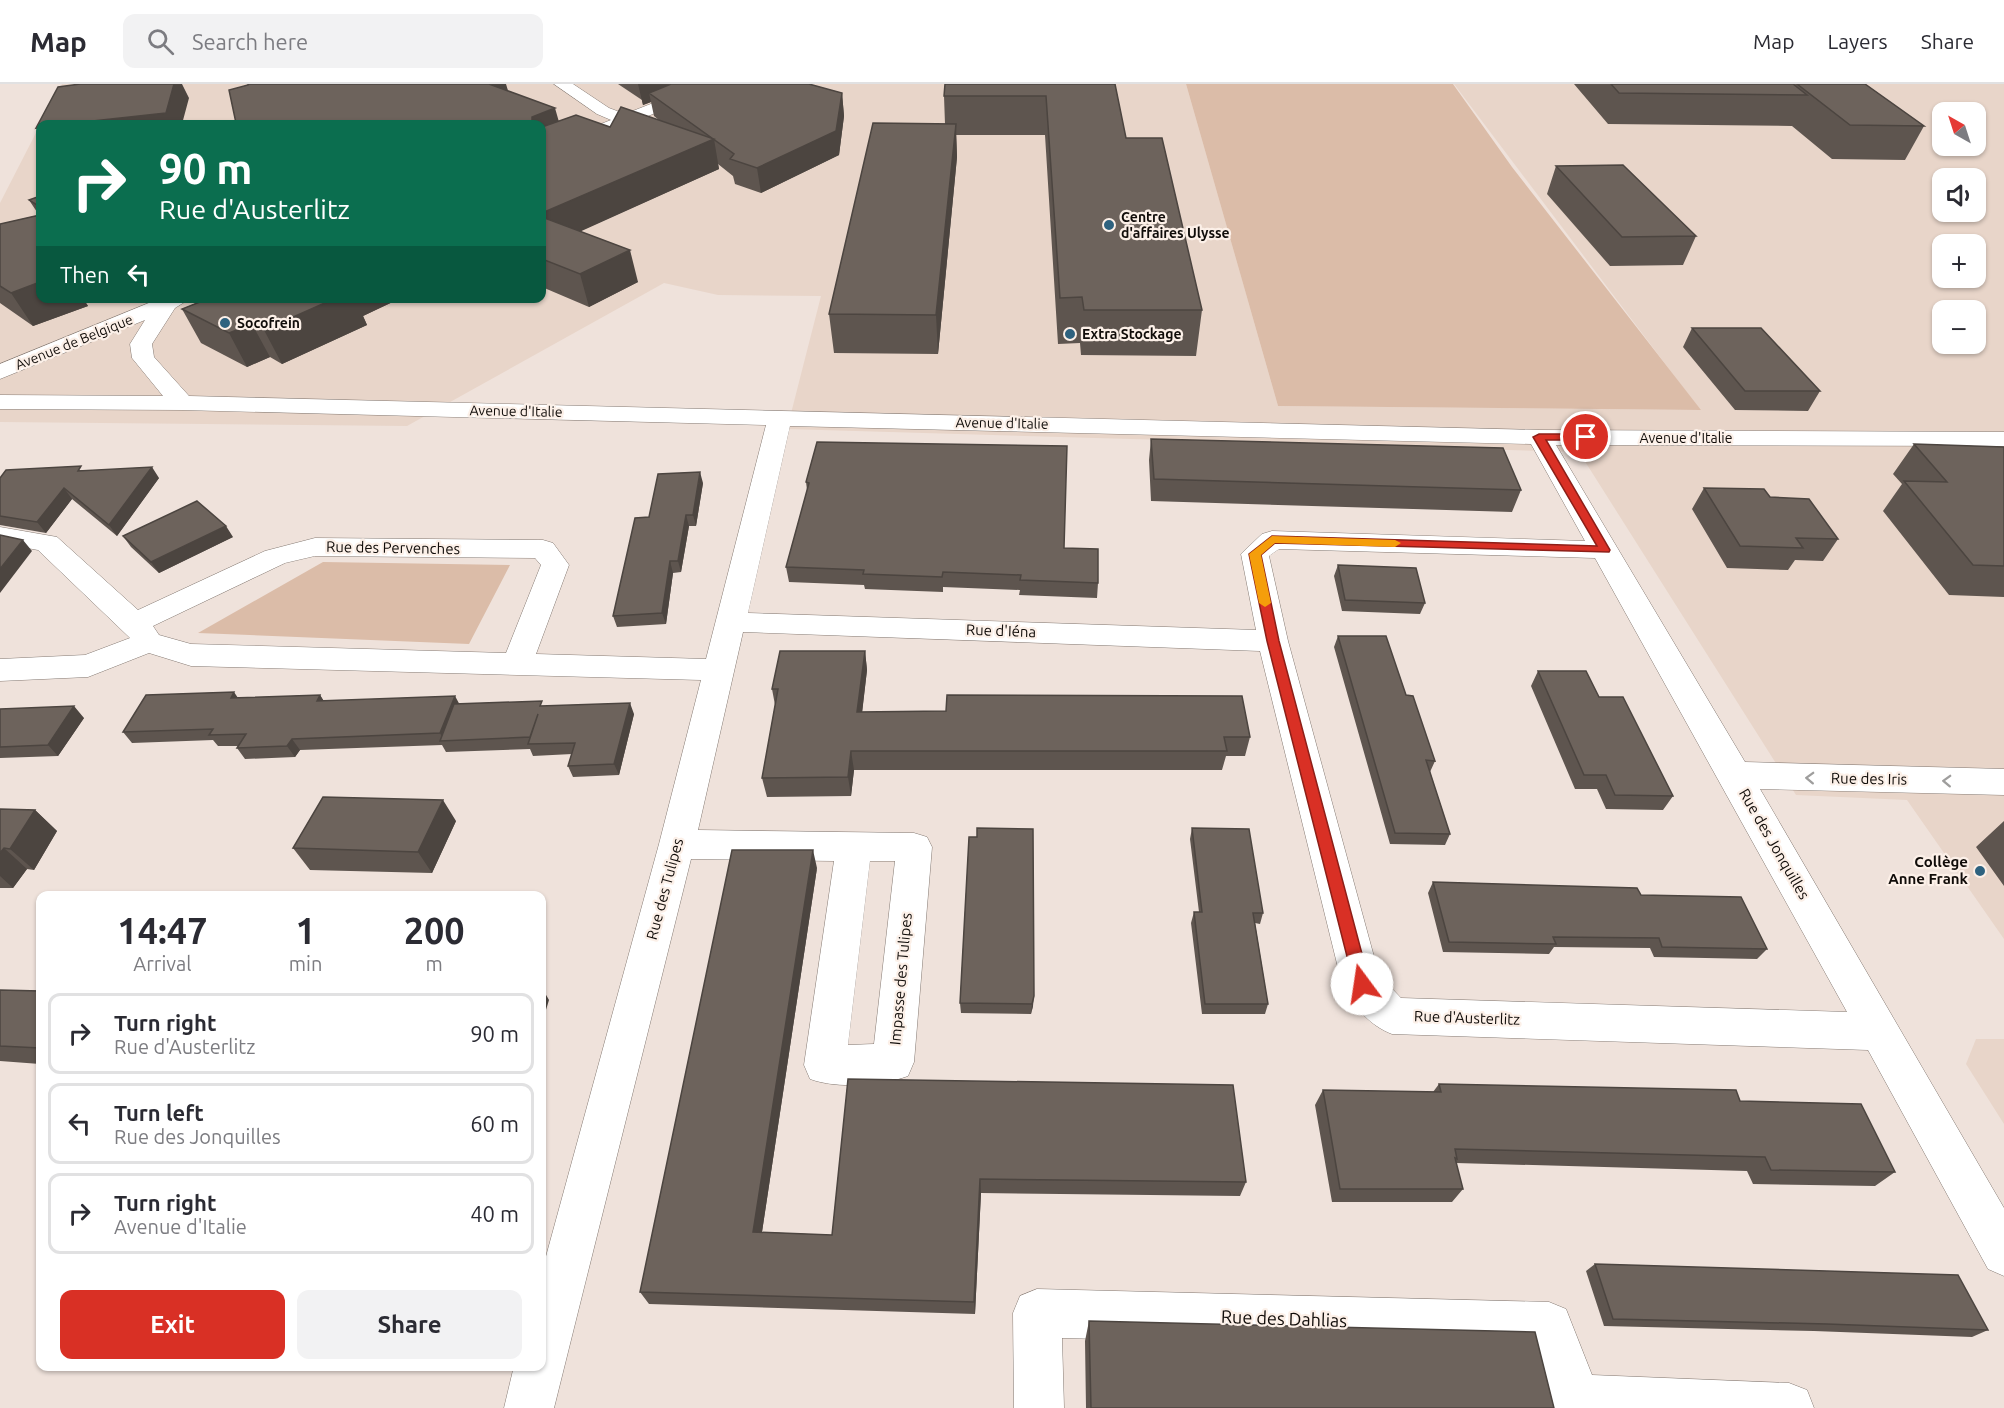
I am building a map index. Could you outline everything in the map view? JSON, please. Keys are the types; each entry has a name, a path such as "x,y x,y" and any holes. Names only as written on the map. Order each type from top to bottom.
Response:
{"street":[{"path":"562,84 603,111 625,120"},
{"path":"546,151 716,84"},
{"name":"Avenue de Belgique","path":"0,372 171,303"},
{"path":"172,303 141,344 143,358 182,403"},
{"name":"Avenue d'Italie","path":"0,402 182,403 1539,437 2004,439"},
{"name":"Rue des Tulipes","path":"546,1344 677,844 717,670 780,418"},
{"name":"Rue des Jonquilles","path":"1539,437 1881,1032 2004,1253"},
{"path":"0,535 14,535 47,543 141,632 191,655 717,670"},
{"name":"Rue d'Austerlitz","path":"1605,550 1272,540 1255,554 1273,641 1362,984 1392,1016 1881,1032"},
{"name":"Rue des Pervenches","path":"0,670 88,666 141,632 275,557 315,547 543,549 555,565 517,663"},
{"name":"Rue d'Iéna","path":"730,622 1273,641"},
{"name":"Rue des Iris","path":"1735,776 2004,782"},
{"name":"Impasse des Tulipes","path":"677,844 914,847 893,1062 825,1065 854,847"},
{"name":"Rue des Dahlias","path":"1039,1408 1037,1313 1548,1326 1576,1404 1789,1408"},
{"path":"529,1408 539,1371"}],"shaded area":[{"path":"62,84 1186,84 1278,406 1700,410 1454,84 2004,84 2004,939 1907,800 1796,795 1579,452 787,429 821,296 718,295 664,283 407,426 0,422 0,203 36,133 36,303 546,303 546,120 43,120"},
{"path":"1186,84 1453,84 1512,167 1701,410 1278,406"},
{"path":"323,562 510,565 469,644 198,633"},
{"path":"1976,1039 2004,1039 2004,1124 1966,1064"}],"building":[{"path":"80,84 174,84 166,113 102,120 40,120 58,87"},
{"path":"489,84 555,108 532,117 532,120 235,120 229,90 248,85"},
{"path":"671,84 809,84 842,93 836,131 757,168 730,159 734,154 649,93"},
{"path":"945,84 1115,84 1126,138 1162,138 1202,310 1084,310 1082,297 1060,298 1046,96 944,96"},
{"path":"1611,84 1793,84 1807,95 1619,93"},
{"path":"1797,84 1865,84 1924,126 1850,125"},
{"path":"621,107 714,139 546,211 546,126 576,115 610,127"},
{"path":"873,123 956,124 936,315 829,314"},
{"path":"1623,165 1696,236 1622,237 1556,166"},
{"path":"36,197 36,204 29,200"},
{"path":"36,216 36,284 11,293 0,286 0,224"},
{"path":"546,218 630,250 580,274 546,261"},
{"path":"197,303 325,303 264,330 252,324 229,333 182,309"},
{"path":"1692,328 1761,328 1820,391 1745,391"},
{"path":"1151,439 1503,448 1521,490 1154,479"},
{"path":"817,442 1067,446 1064,548 1098,549 1098,583 1020,580 1021,575 943,572 942,577 863,574 864,570 786,567 809,483 806,482"},
{"path":"1914,444 2004,447 2004,566 1973,565 1904,481 1947,482"},
{"path":"81,466 78,471 152,467 109,525 64,488 37,522 0,516 0,478 6,470"},
{"path":"700,472 693,515 686,515 678,561 670,561 662,613 613,616 635,518 649,517 658,474"},
{"path":"1704,488 1764,489 1770,497 1809,499 1838,539 1796,538 1803,548 1740,546"},
{"path":"197,501 226,526 151,562 123,536"},
{"path":"0,535 23,540 0,569"},
{"path":"1338,565 1416,568 1425,603 1345,600"},
{"path":"1338,636 1386,636 1406,695 1413,696 1435,761 1426,760 1450,834 1395,833"},
{"path":"780,651 865,651 857,712 946,711 947,695 1242,696 1250,737 1224,737 1227,751 851,751 848,777 762,778 778,689 772,689"},
{"path":"1538,671 1586,671 1599,697 1623,697 1673,796 1615,795 1606,775 1584,775"},
{"path":"234,692 231,698 320,695 317,701 455,696 440,733 292,739 287,746 237,748 246,734 209,735 213,729 123,732 146,695"},
{"path":"542,701 540,706 630,703 614,764 568,766 575,743 528,744 538,714 530,737 440,741 454,704"},
{"path":"74,706 48,745 0,747 0,709"},
{"path":"323,797 443,800 418,852 293,848"},
{"path":"0,809 35,810 10,849 4,848 0,853"},
{"path":"977,828 1033,829 1034,996 1032,1004 960,1003 969,837 977,837"},
{"path":"1192,828 1249,829 1263,913 1253,913 1268,1004 1205,1004 1194,912 1202,912"},
{"path":"732,850 813,850 753,1232 832,1235 848,1079 1233,1085 1246,1182 980,1179 974,1302 640,1292"},
{"path":"1433,882 1637,888 1641,895 1741,897 1767,949 1662,947 1659,938 1553,937 1556,944 1449,942"},
{"path":"0,990 36,991 36,1048 0,1046"},
{"path":"1439,1084 1736,1090 1740,1101 1861,1104 1895,1172 1771,1170 1765,1157 1455,1149 1463,1189 1340,1189 1323,1090 1441,1092"},
{"path":"1595,1264 1958,1275 1988,1330 1613,1319"},
{"path":"1089,1321 1535,1332 1554,1408 1091,1408"}],"slow traffic":[{"path":"1265,603 1255,554 1272,540 1395,543"}],"place":[{"name":"Centre d'affaires Ulysse","path":"1109,225"},
{"name":"Socofrein","path":"225,323"},
{"name":"Extra Stockage","path":"1070,334"},
{"name":"Collège Anne Frank","path":"1980,871"}],"route":[{"path":"1362,984 1273,641 1255,554 1272,540 1605,550 1539,437 1586,437"}]}
